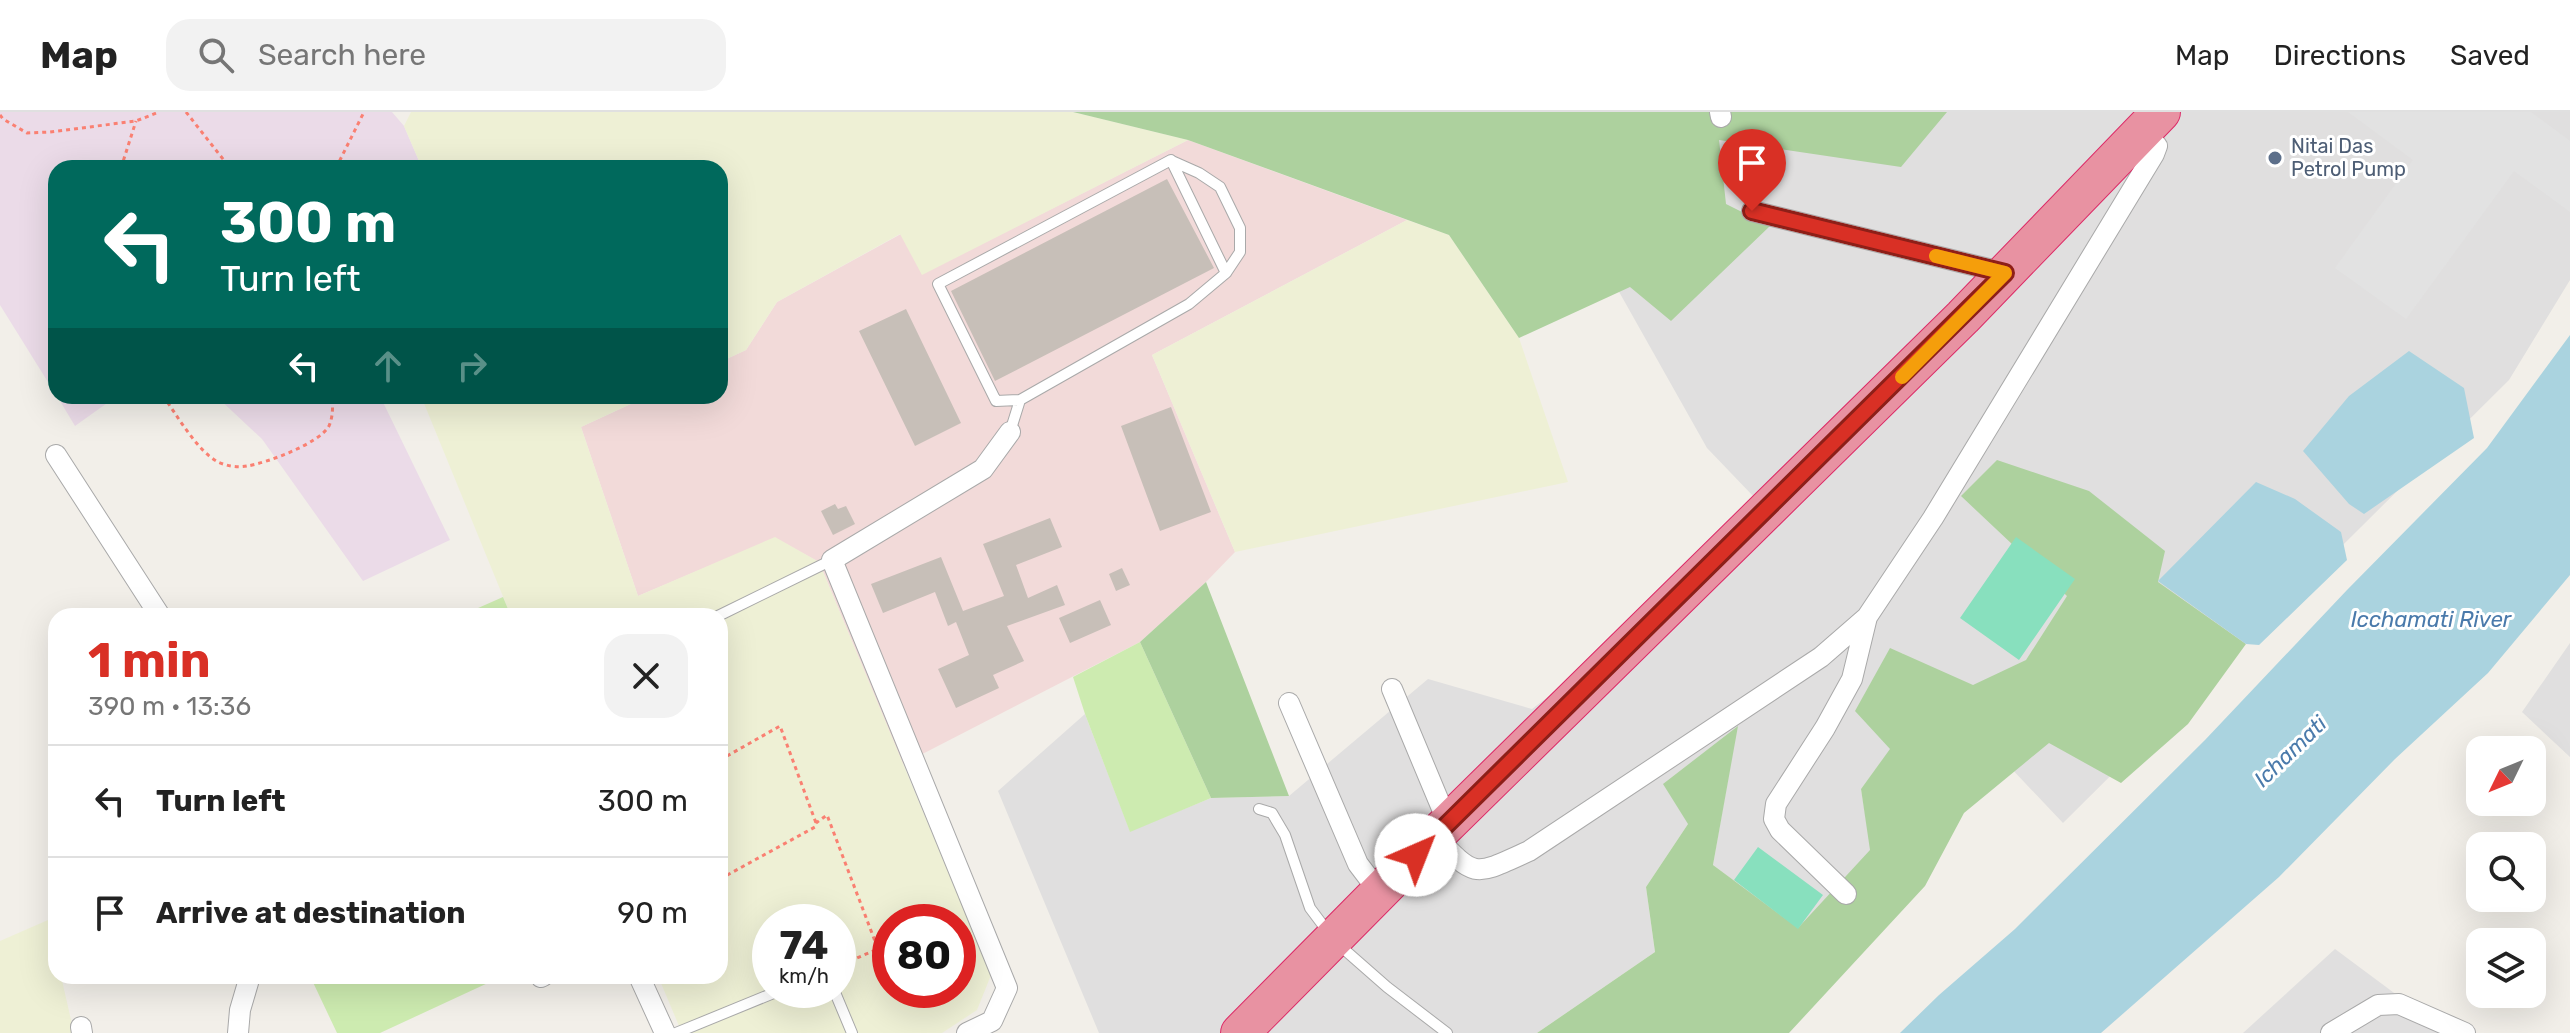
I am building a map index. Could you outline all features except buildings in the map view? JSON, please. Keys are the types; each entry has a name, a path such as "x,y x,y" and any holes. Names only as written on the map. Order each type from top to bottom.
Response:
{"highway":[{"path":"1240,1033 1441,829 1963,317 2153,121"}],"street":[{"path":"1392,689 1441,829 1464,867 1478,871 1529,851 1821,657 1867,617 1933,518 2154,154 2157,146 2153,121"},
{"path":"1752,211 2005,273"},
{"path":"967,1033 992,1021 1007,988 832,560 983,469 1010,432"},
{"path":"56,455 155,608"},
{"path":"1846,894 1780,830 1774,819 1776,804 1852,679 1867,617"},
{"path":"1289,703 1358,864 1380,893"},
{"path":"238,1033 240,1010 248,984"},
{"path":"643,984 665,1033"},
{"path":"2331,1033 2378,1005 2399,1004 2465,1033"}],"lane":[{"path":"1171,160 1226,273"},
{"path":"1171,160 1220,187 1240,228 1240,252 1226,273 1189,304 1020,400 996,401 938,284 1171,160"},
{"path":"1010,432 1020,400"},
{"path":"728,611 832,560"},
{"path":"1259,809 1272,813 1285,835 1310,908 1333,940 1447,1033"},
{"path":"676,1033 752,1002"},
{"path":"842,1008 852,1033"}],"path":[{"path":"0,115 27,133 136,121 159,112"},
{"path":"186,112 224,160"},
{"path":"340,160 364,112"},
{"path":"124,160 136,121"},
{"path":"169,404 202,448 215,461 232,467 249,466 316,439 328,427 333,404"},
{"path":"728,755 780,726 816,823"},
{"path":"728,875 815,827 827,815 878,949 856,958"}],"shaded area":[{"path":"0,112 392,112 404,126 419,160 48,160 48,382 0,305"},
{"path":"1472,112 2570,112 2570,280 2509,380 2063,823 1902,653 1891,749 1861,789 1871,850 1798,929 1713,865 1737,727 1688,824 1646,887 1655,952 1537,1033 1099,1033 998,791 1085,714 1130,831 1211,798 1289,796 1428,679 1532,709 1777,521 1707,448 1542,155"},
{"path":"2348,112 2531,112 2570,141 2570,212 2514,171 2406,319 2335,268 2413,160"},
{"path":"1188,140 1407,220 1152,355 1235,552 1140,642 903,764 819,562 775,538 638,596 581,427 631,404 728,404 728,358 746,350 777,302 901,234 922,274"},
{"path":"62,404 106,404 75,426"},
{"path":"225,404 384,404 450,540 363,581 262,439"},
{"path":"2570,643 2570,757 2522,712"},
{"path":"2335,949 2448,1033 2243,1033"}],"green space":[{"path":"411,112 1073,112 1188,140 922,275 900,234 777,302 746,350 728,358 728,160 419,160 404,126"},
{"path":"1073,112 1947,112 1901,167 1719,140 1726,204 1770,226 1671,321 1630,287 1519,338 1449,235 1188,140"},
{"path":"1407,220 1449,235 1519,338 1568,482 1235,552 1152,355"},
{"path":"424,404 631,404 581,427 638,596 775,537 819,562 961,904 872,904 872,1008 976,1008 976,939 991,975 977,1010 942,1033 682,1033 661,984 728,984 728,608 508,608"},
{"path":"1997,460 2089,491 2165,551 2158,582 2246,644 2188,724 2121,783 2049,743 1964,813 1925,886 1789,1033 1537,1033 1655,952 1646,887 1688,824 1663,784 1738,726 1713,865 1798,928 1870,850 1861,789 1890,749 1855,711 1890,648 1973,685 2026,660 2067,596 1961,496"},
{"path":"2016,537 2075,579 2019,660 1960,618"},
{"path":"1206,582 1289,796 1211,798 1140,642"},
{"path":"503,597 508,608 478,608"},
{"path":"1140,642 1211,798 1130,832 1073,677"},
{"path":"1758,847 1823,895 1798,929 1734,880"},
{"path":"48,920 48,984 63,984 74,1033 0,1033 0,941"},
{"path":"314,984 486,984 380,1033 337,1033"}],"water":[{"name":"Icchamati River","path":"2570,335 2570,575 2488,673 2395,759 2279,877 2101,1033 1900,1033 2015,929 2205,740 2487,448"},
{"path":"2409,351 2464,388 2474,438 2364,514 2349,504 2303,451 2349,396"},
{"path":"2256,482 2295,499 2341,532 2347,560 2259,645 2246,644 2158,581"}],"slow traffic":[{"path":"1902,377 2005,273 1936,256"}],"place":[{"name":"Nitai Das Petrol Pump","path":"2275,158"}],"route":[{"path":"1416,855 2005,273 1752,211"}],"water label":[{"name":"Ichamati","path":"2290,751"}]}
